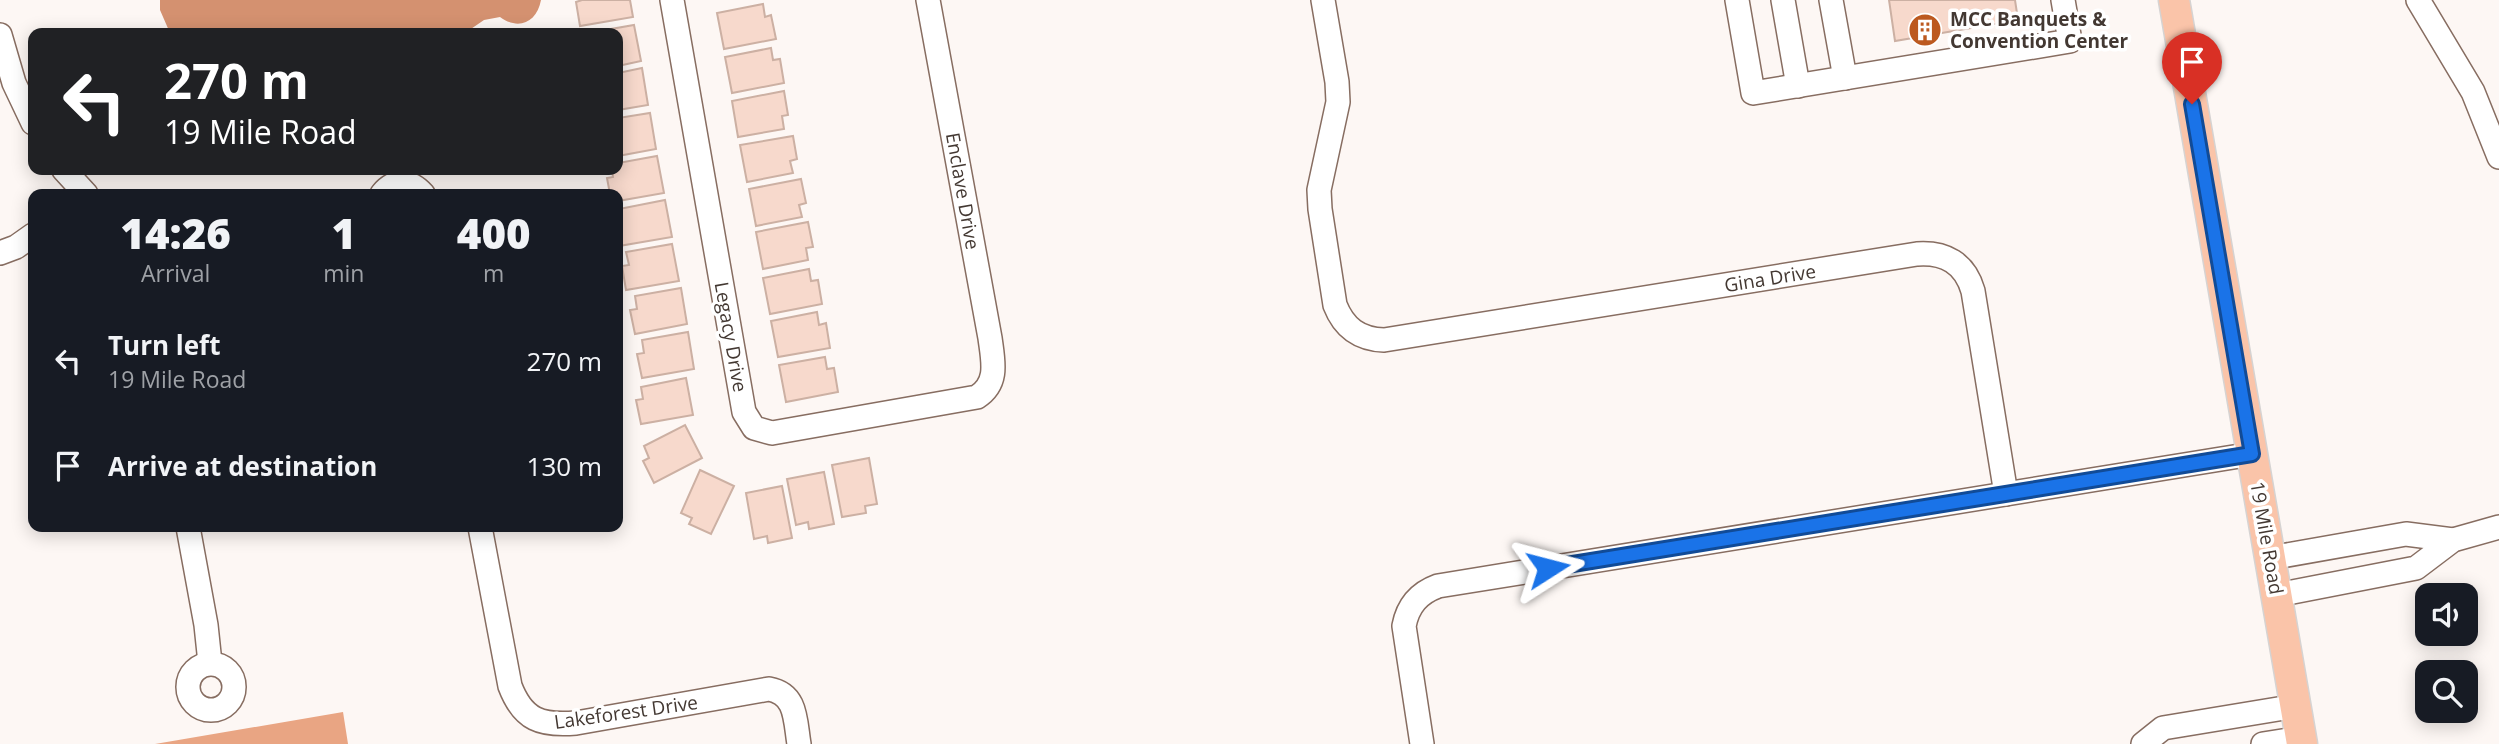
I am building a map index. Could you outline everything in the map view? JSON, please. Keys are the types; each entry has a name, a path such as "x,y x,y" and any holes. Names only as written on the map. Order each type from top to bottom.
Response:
{"main road":[{"name":"19 Mile Road","path":"2174,0 2302,741"}],"street":[{"name":"Legacy Drive","path":"672,0 744,412 748,421 763,432 786,431 977,397 987,391 990,383"},
{"name":"Enclave Drive","path":"928,0 990,338 993,362 990,383"},
{"name":"Gina Drive","path":"1324,0 1338,102 1319,190 1320,209 1335,305 1340,318 1360,336 1384,340 1930,253 1962,267 1969,278 2006,494"},
{"path":"1737,0 1754,93 2070,41 2063,0"},
{"path":"1783,0 1798,86"},
{"path":"1831,0 1844,78"},
{"path":"2418,0 2473,92 2499,157"},
{"path":"0,35 14,83 28,112"},
{"path":"68,175 79,189"},
{"path":"387,189 403,182 418,189"},
{"path":"0,253 28,239"},
{"path":"1422,744 1404,636 1406,614 1417,597 1438,586 2252,454"},
{"path":"2277,595 2416,568 2453,540 2499,527"},
{"path":"189,532 210,663"},
{"name":"Lakeforest Drive","path":"481,532 510,685 515,699 534,719 546,723 576,723 769,690 780,691 788,696 792,706 799,744"},
{"path":"2270,558 2406,534 2453,540"},
{"path":"2143,744 2163,728 2296,706"},
{"path":"2263,744 2302,741"}],"shaded area":[{"path":"160,0 541,0 536,14 526,22 514,23 500,17 484,20 472,28 168,28 160,10"},
{"path":"343,712 348,744 155,744"}],"building":[{"path":"630,0 633,17 580,26 576,2"},
{"name":"MCC Banquets & Convention Center","path":"1889,0 2015,0 2018,20 1895,41"},
{"path":"763,4 765,17 771,15 776,39 724,49 717,13"},
{"path":"634,25 641,61 623,65 623,28 617,28"},
{"path":"771,48 773,60 780,59 784,83 732,93 725,57"},
{"path":"642,68 648,105 623,109 623,72"},
{"path":"784,91 788,115 782,116 784,129 738,137 732,101"},
{"path":"650,113 656,149 623,155 623,117"},
{"path":"793,136 797,159 790,161 793,173 747,182 740,145"},
{"path":"657,156 664,193 623,200 623,189 609,189 607,178 623,175 623,162"},
{"path":"801,179 806,203 799,205 802,217 756,226 749,189"},
{"path":"665,200 672,237 623,245 623,208"},
{"path":"808,222 813,247 806,248 808,260 763,269 756,232"},
{"path":"672,244 679,281 626,290 623,266 629,265 626,252"},
{"path":"809,269 811,281 818,280 822,304 770,314 763,278"},
{"path":"681,288 687,324 635,334 630,310 637,309 635,296"},
{"path":"817,312 819,325 826,323 830,348 778,357 771,321"},
{"path":"688,332 694,369 642,378 637,354 644,353 642,340"},
{"path":"825,357 827,369 834,368 838,392 786,402 779,365"},
{"path":"686,378 693,415 641,424 636,400 643,399 641,387"},
{"path":"685,425 702,458 654,483 643,461 649,458 644,446"},
{"path":"869,458 877,504 865,506 866,513 842,517 832,465"},
{"path":"700,470 734,486 711,534 689,524 692,518 681,513"},
{"path":"824,472 834,524 809,529 808,522 796,525 787,479"},
{"path":"782,486 792,538 768,543 767,536 754,539 746,493"}],"place":[{"name":"MCC Banquets & Convention Center","path":"1925,30"}],"route":[{"path":"1548,568 2252,454 2192,104"}]}
